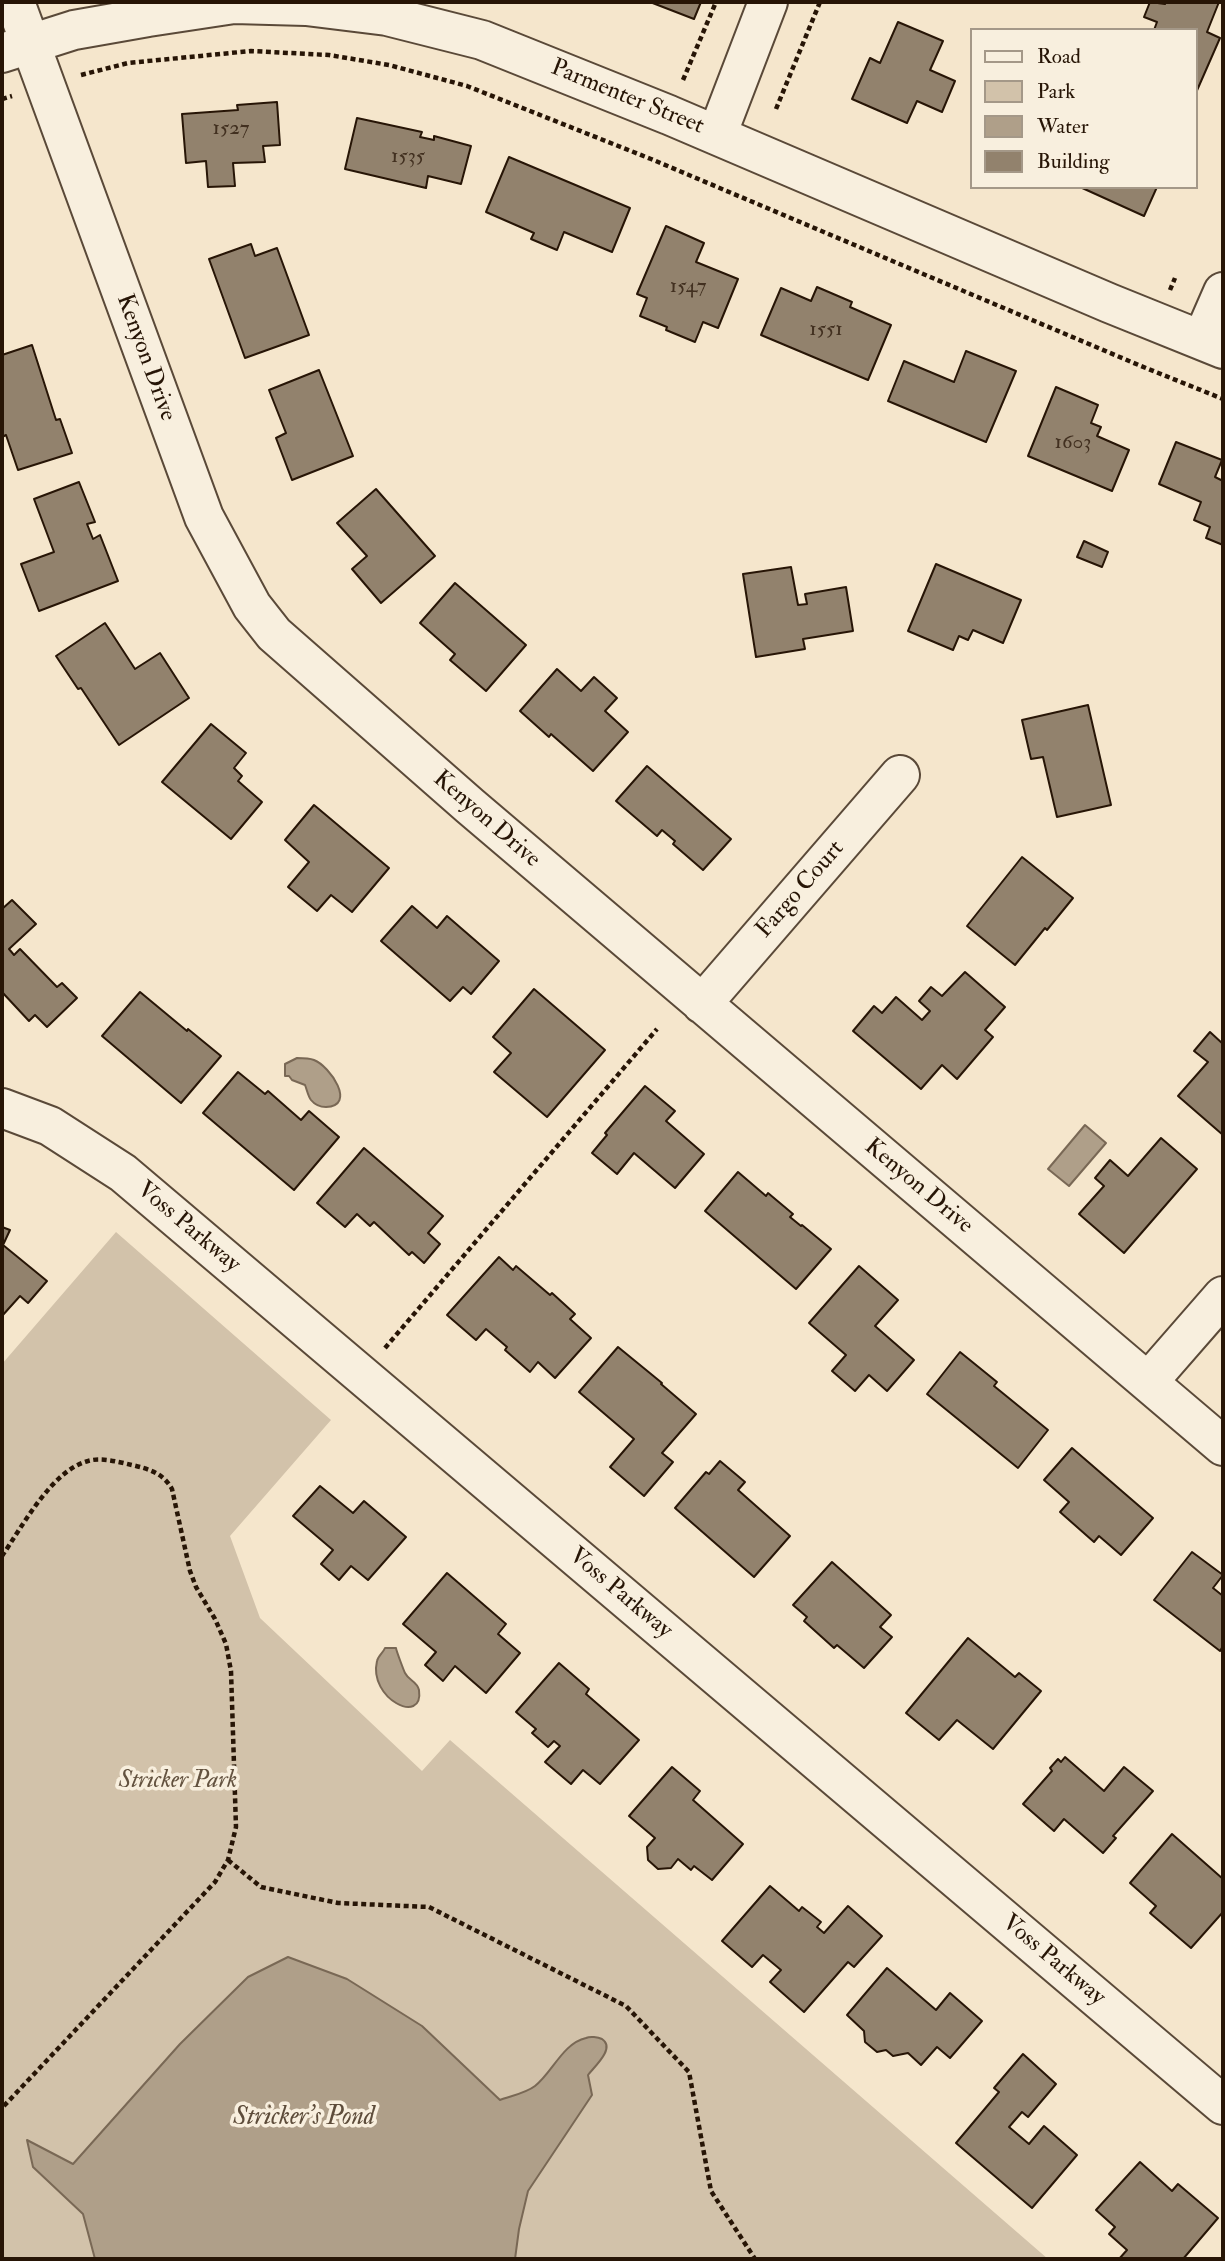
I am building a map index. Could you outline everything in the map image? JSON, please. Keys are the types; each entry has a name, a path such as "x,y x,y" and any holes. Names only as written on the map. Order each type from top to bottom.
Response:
{"street":[{"name":"Kenyon Drive","path":"15,2 16,49 46,86 204,517 251,606 274,634 303,662 702,1004 1223,1446"},
{"path":"717,135 768,2"},
{"name":"Parmenter Street","path":"16,49 75,30 234,4 306,6 387,16 482,40 717,135 1109,303 1213,344"},
{"path":"1213,344 1223,292"},
{"name":"Fargo Court","path":"702,1004 900,775"},
{"name":"Voss Parkway","path":"2,1108 50,1126 123,1172 1223,2105"},
{"path":"1148,1382 1223,1296"}],"path":[{"path":"776,109 820,2"},
{"path":"2,99 128,63 251,51 329,55 389,65 467,86 651,159 1223,399"},
{"path":"379,1355 657,1029"},
{"path":"2,1556 60,1478 90,1460 134,1466 159,1474 168,1483 174,1496 190,1571 226,1644 231,1671 236,1827 228,1860 215,1882 2,2108"},
{"path":"228,1860 261,1887 338,1903 429,1907 626,2006 689,2072 711,2191 755,2259"}],"green space":[{"name":"Stricker Park","path":"116,1232 331,1420 230,1536 260,1618 422,1771 450,1740 1048,2259 2,2259 2,1364"}],"water":[{"path":"297,1058 314,1060 333,1077 340,1093 335,1105 326,1107 316,1104 310,1098 305,1085 285,1076 285,1064"},
{"path":"1085,1125 1106,1143 1069,1186 1048,1169"},
{"path":"385,1648 396,1648 405,1673 418,1687 418,1701 413,1706 406,1707 396,1703 380,1687 376,1675 377,1661"},
{"name":"Stricker's Pond","path":"288,1957 347,1979 422,2026 500,2100 535,2086 564,2052 578,2041 594,2037 606,2043 605,2052 588,2075 592,2095 528,2191 515,2259 95,2259 83,2214 33,2167 27,2140 73,2164 180,2044 248,1977"}],"building":[{"path":"650,2 701,2 694,19"},
{"path":"1150,2 1219,2 1207,32 1220,38 1197,90 1197,28 1155,28 1157,22 1144,17"},
{"path":"898,22 943,41 930,70 955,81 942,112 917,101 907,123 852,99 870,58 880,63"},
{"path":"277,102 280,145 263,146 265,162 233,163 235,186 208,187 206,161 186,163 182,114 238,110 237,105"},
{"path":"357,118 422,132 420,137 434,140 434,136 471,146 461,184 428,176 426,188 345,169"},
{"path":"509,157 630,208 612,252 564,232 557,250 531,239 534,233 486,212"},
{"path":"1084,189 1156,189 1144,216"},
{"path":"666,226 704,243 696,262 738,279 718,328 703,322 695,342 640,316 647,298 637,294"},
{"path":"251,244 255,256 277,248 309,335 245,358 209,259"},
{"path":"817,287 852,302 850,307 891,325 868,380 761,335 781,288 811,301"},
{"path":"32,345 56,420 60,419 72,453 18,470 6,435 2,437 2,355"},
{"path":"966,351 1016,371 986,442 888,401 904,361 954,382"},
{"path":"319,370 353,456 292,480 276,438 286,433 269,390"},
{"path":"1056,387 1098,405 1091,423 1101,427 1097,436 1129,450 1112,491 1028,456"},
{"path":"1176,442 1222,460 1215,477 1223,481 1223,545 1206,538 1210,527 1194,520 1201,502 1159,484"},
{"path":"79,482 95,522 87,524 93,539 100,535 118,581 39,611 21,564 54,552 34,499"},
{"path":"376,489 435,556 381,603 352,569 367,556 337,523"},
{"path":"1084,541 1108,552 1102,567 1077,557"},
{"path":"936,564 1021,600 1003,643 973,630 968,640 959,636 953,650 908,631"},
{"path":"791,567 798,605 807,604 805,594 846,587 853,631 803,639 805,649 756,657 743,574"},
{"path":"455,583 526,645 486,691 450,660 455,654 420,623"},
{"path":"105,623 135,669 160,653 189,698 119,745 56,656"},
{"path":"557,669 581,691 594,677 617,698 605,711 628,732 593,771 520,711"},
{"path":"1088,705 1111,805 1057,817 1043,757 1031,759 1022,720"},
{"path":"211,724 246,753 234,768 242,776 238,781 262,802 231,839 162,782"},
{"path":"647,766 731,839 703,870 673,844 675,841 662,830 657,836 616,801"},
{"path":"314,805 389,868 352,912 331,895 317,911 288,887 309,862 285,840"},
{"path":"1022,857 1073,898 1015,965 967,926"},
{"path":"12,900 36,924 9,949 14,955 20,949 57,987 62,983 77,998 47,1027 35,1015 29,1021 2,992 2,909"},
{"path":"412,906 437,928 447,916 499,961 471,994 463,987 450,1001 381,941"},
{"path":"965,972 1005,1007 985,1030 993,1037 957,1079 942,1065 921,1089 853,1031 874,1006 882,1013 896,997 922,1020 930,1011 919,1001 931,987 942,996"},
{"path":"534,989 605,1050 547,1117 494,1072 511,1053 493,1037"},
{"path":"140,992 221,1056 181,1103 102,1036"},
{"path":"1210,1032 1223,1044 1223,1135 1178,1096 1208,1062 1194,1051"},
{"path":"238,1072 265,1094 268,1091 301,1120 309,1111 339,1137 294,1190 203,1113"},
{"path":"645,1086 675,1111 666,1121 704,1154 675,1188 634,1153 617,1174 592,1153 607,1135 605,1133"},
{"path":"1161,1138 1197,1169 1124,1253 1079,1214 1104,1186 1095,1178 1110,1160 1128,1176"},
{"path":"364,1148 443,1216 428,1233 440,1244 424,1263 412,1252 409,1255 374,1222 370,1226 357,1214 345,1227 317,1203"},
{"path":"738,1172 766,1196 768,1193 793,1214 790,1217 831,1249 796,1289 705,1211"},
{"path":"2,1227 10,1230 3,1245 47,1281 28,1303 20,1296 2,1316"},
{"path":"499,1257 513,1270 516,1266 550,1295 552,1293 575,1314 570,1319 591,1338 555,1378 538,1362 530,1372 486,1329 476,1340 447,1315"},
{"path":"859,1266 898,1300 875,1326 914,1360 887,1391 869,1375 855,1391 832,1371 846,1355 809,1323"},
{"path":"618,1347 696,1414 662,1453 673,1462 644,1496 610,1467 634,1439 579,1392"},
{"path":"960,1352 997,1382 994,1386 1048,1430 1018,1468 927,1394"},
{"path":"1072,1448 1153,1518 1121,1555 1099,1536 1094,1542 1060,1512 1069,1502 1044,1480"},
{"path":"720,1461 745,1482 738,1490 790,1536 754,1577 675,1508 706,1472 709,1474"},
{"path":"320,1486 353,1513 364,1501 406,1537 368,1580 351,1566 339,1580 321,1564 333,1550 293,1516"},
{"path":"1192,1552 1223,1575 1213,1588 1223,1596 1223,1646 1220,1651 1154,1600"},
{"path":"832,1562 891,1615 880,1627 892,1637 864,1668 837,1645 834,1648 804,1621 807,1617 793,1605"},
{"path":"447,1573 506,1624 498,1634 520,1653 486,1693 455,1666 443,1681 425,1665 436,1652 403,1624"},
{"path":"968,1638 1015,1677 1019,1673 1041,1691 993,1749 957,1720 939,1740 906,1713"},
{"path":"559,1663 589,1689 586,1694 639,1740 600,1784 583,1770 571,1784 545,1762 560,1746 554,1741 548,1747 532,1733 536,1729 516,1712"},
{"path":"1065,1757 1104,1791 1124,1767 1153,1791 1113,1836 1116,1838 1103,1853 1064,1819 1054,1831 1023,1804 1052,1771 1050,1768 1058,1759 1061,1762"},
{"path":"672,1767 700,1791 693,1800 743,1844 712,1880 694,1866 691,1870 678,1859 671,1868 658,1869 648,1860 647,1847 655,1838 629,1816"},
{"path":"1172,1834 1223,1879 1223,1912 1191,1948 1150,1913 1156,1906 1130,1883"},
{"path":"770,1886 799,1911 802,1907 821,1922 817,1927 824,1933 848,1906 882,1936 854,1967 848,1962 804,2012 770,1982 781,1970 763,1955 752,1967 722,1941"},
{"path":"887,1968 936,2010 950,1993 982,2021 950,2058 937,2047 921,2065 908,2053 893,2056 886,2050 877,2052 865,2042 864,2031 847,2015"},
{"path":"1023,2054 1056,2084 1028,2117 1022,2112 1009,2127 1029,2144 1044,2126 1077,2155 1032,2208 956,2143 999,2092 994,2088"},
{"path":"1140,2162 1172,2191 1178,2184 1218,2218 1183,2259 1119,2259 1127,2250 1109,2234 1115,2227 1096,2210"}]}
